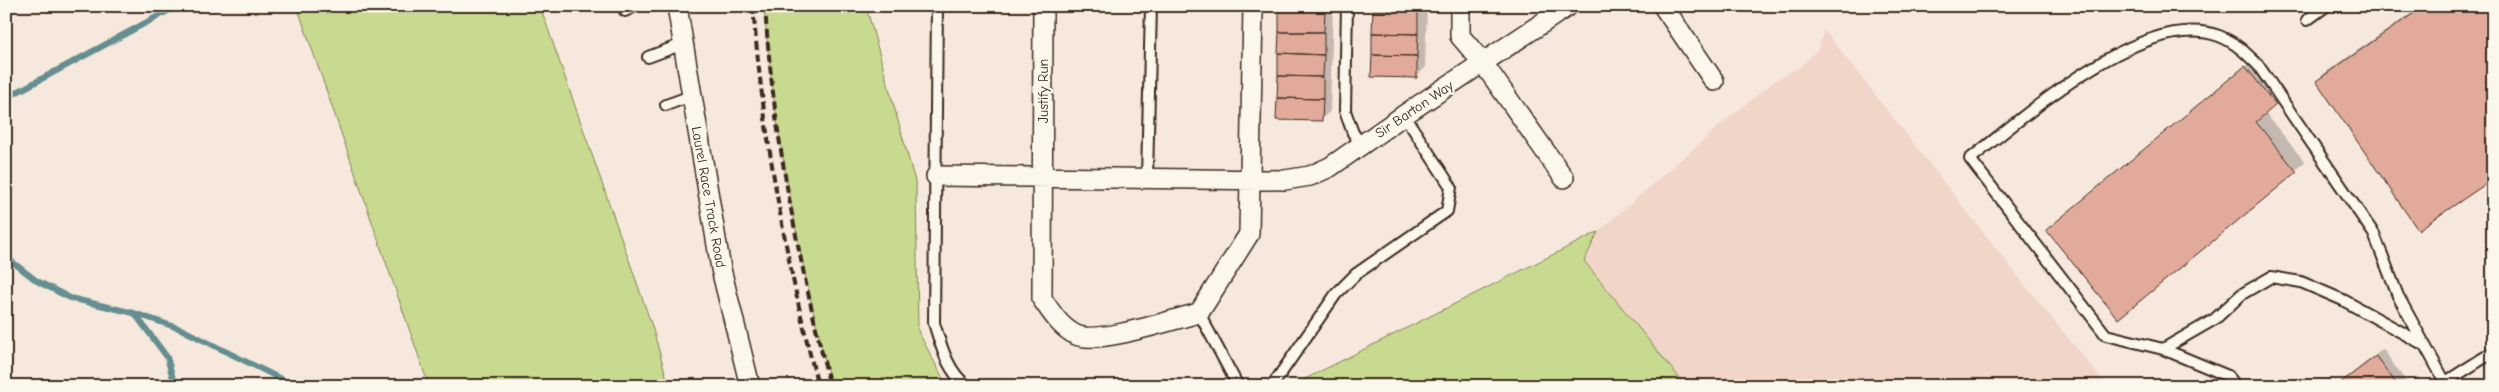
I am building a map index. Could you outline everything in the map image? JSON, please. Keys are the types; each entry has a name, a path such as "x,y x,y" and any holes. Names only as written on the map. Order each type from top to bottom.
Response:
{"street":[{"name":"Laurel Race Track Road","path":"677,6 721,269 750,386"},
{"name":"Justify Run","path":"1043,6 1042,299 1058,322 1078,336 1105,337 1199,313"},
{"path":"1199,313 1249,234 1253,6"},
{"path":"1460,6 1460,36 1483,64 1564,178"},
{"name":"Sir Barton Way","path":"936,176 1285,180 1310,176 1330,167 1404,114 1483,64 1568,6"},
{"path":"1664,6 1714,81"}],"lane":[{"path":"625,10 636,6"},
{"path":"937,6 934,323 943,353 960,380 967,386"},
{"path":"1148,178 1151,6"},
{"path":"1347,6 1345,110 1354,133 1362,145"},
{"path":"2307,20 2326,6"},
{"path":"2236,386 2228,376 2163,349 2106,334 1970,159 2093,66 2152,38 2193,32 2217,35 2236,43 2258,65 2374,234 2398,296 2424,344 2442,384 2493,352"},
{"path":"648,57 683,44"},
{"path":"666,105 691,96"},
{"path":"1272,386 1336,294 1356,274 1448,212 1452,187 1404,114"},
{"path":"2163,349 2215,319 2242,294 2271,277 2300,282 2343,300 2424,344"},
{"path":"1199,313 1238,386"}],"shaded area":[{"path":"1824,30 2107,386 1686,386 1584,261 1598,232 1731,116 1779,78 1800,67 1818,49"}],"green space":[{"path":"297,6 540,6 652,326 669,386 429,386"},
{"path":"764,6 866,6 916,185 918,331 947,386 831,386 799,245 781,150 768,54"},
{"path":"1598,232 1584,261 1686,386 1291,386"}],"building":[{"path":"1279,6 1325,6 1325,11 1279,10"},
{"path":"1373,6 1418,6 1418,11 1373,10"},
{"path":"2424,6 2493,6 2493,179 2418,230 2316,81"},
{"path":"1279,10 1325,11 1324,32 1279,32"},
{"path":"1373,10 1418,11 1418,34 1372,33"},
{"path":"1279,32 1324,32 1324,55 1278,53"},
{"path":"1372,33 1418,34 1417,56 1372,55"},
{"path":"1278,53 1324,55 1323,77 1278,76"},
{"path":"1372,55 1417,56 1417,78 1371,77"},
{"path":"2245,66 2276,105 2256,122 2297,172 2118,319 2046,230"},
{"path":"1278,76 1323,77 1323,99 1277,98"},
{"path":"1277,98 1323,99 1322,121 1276,120"},
{"path":"2376,356 2398,386 2336,386"}],"waterway":[{"path":"6,98 177,6"},
{"path":"6,257 37,281 70,298 134,313 181,329 295,386"},
{"path":"135,314 167,357 175,386"}],"railway":[{"path":"753,6 763,102 777,197 806,339 818,386"},
{"path":"765,6 774,102 789,198 830,386"}]}
